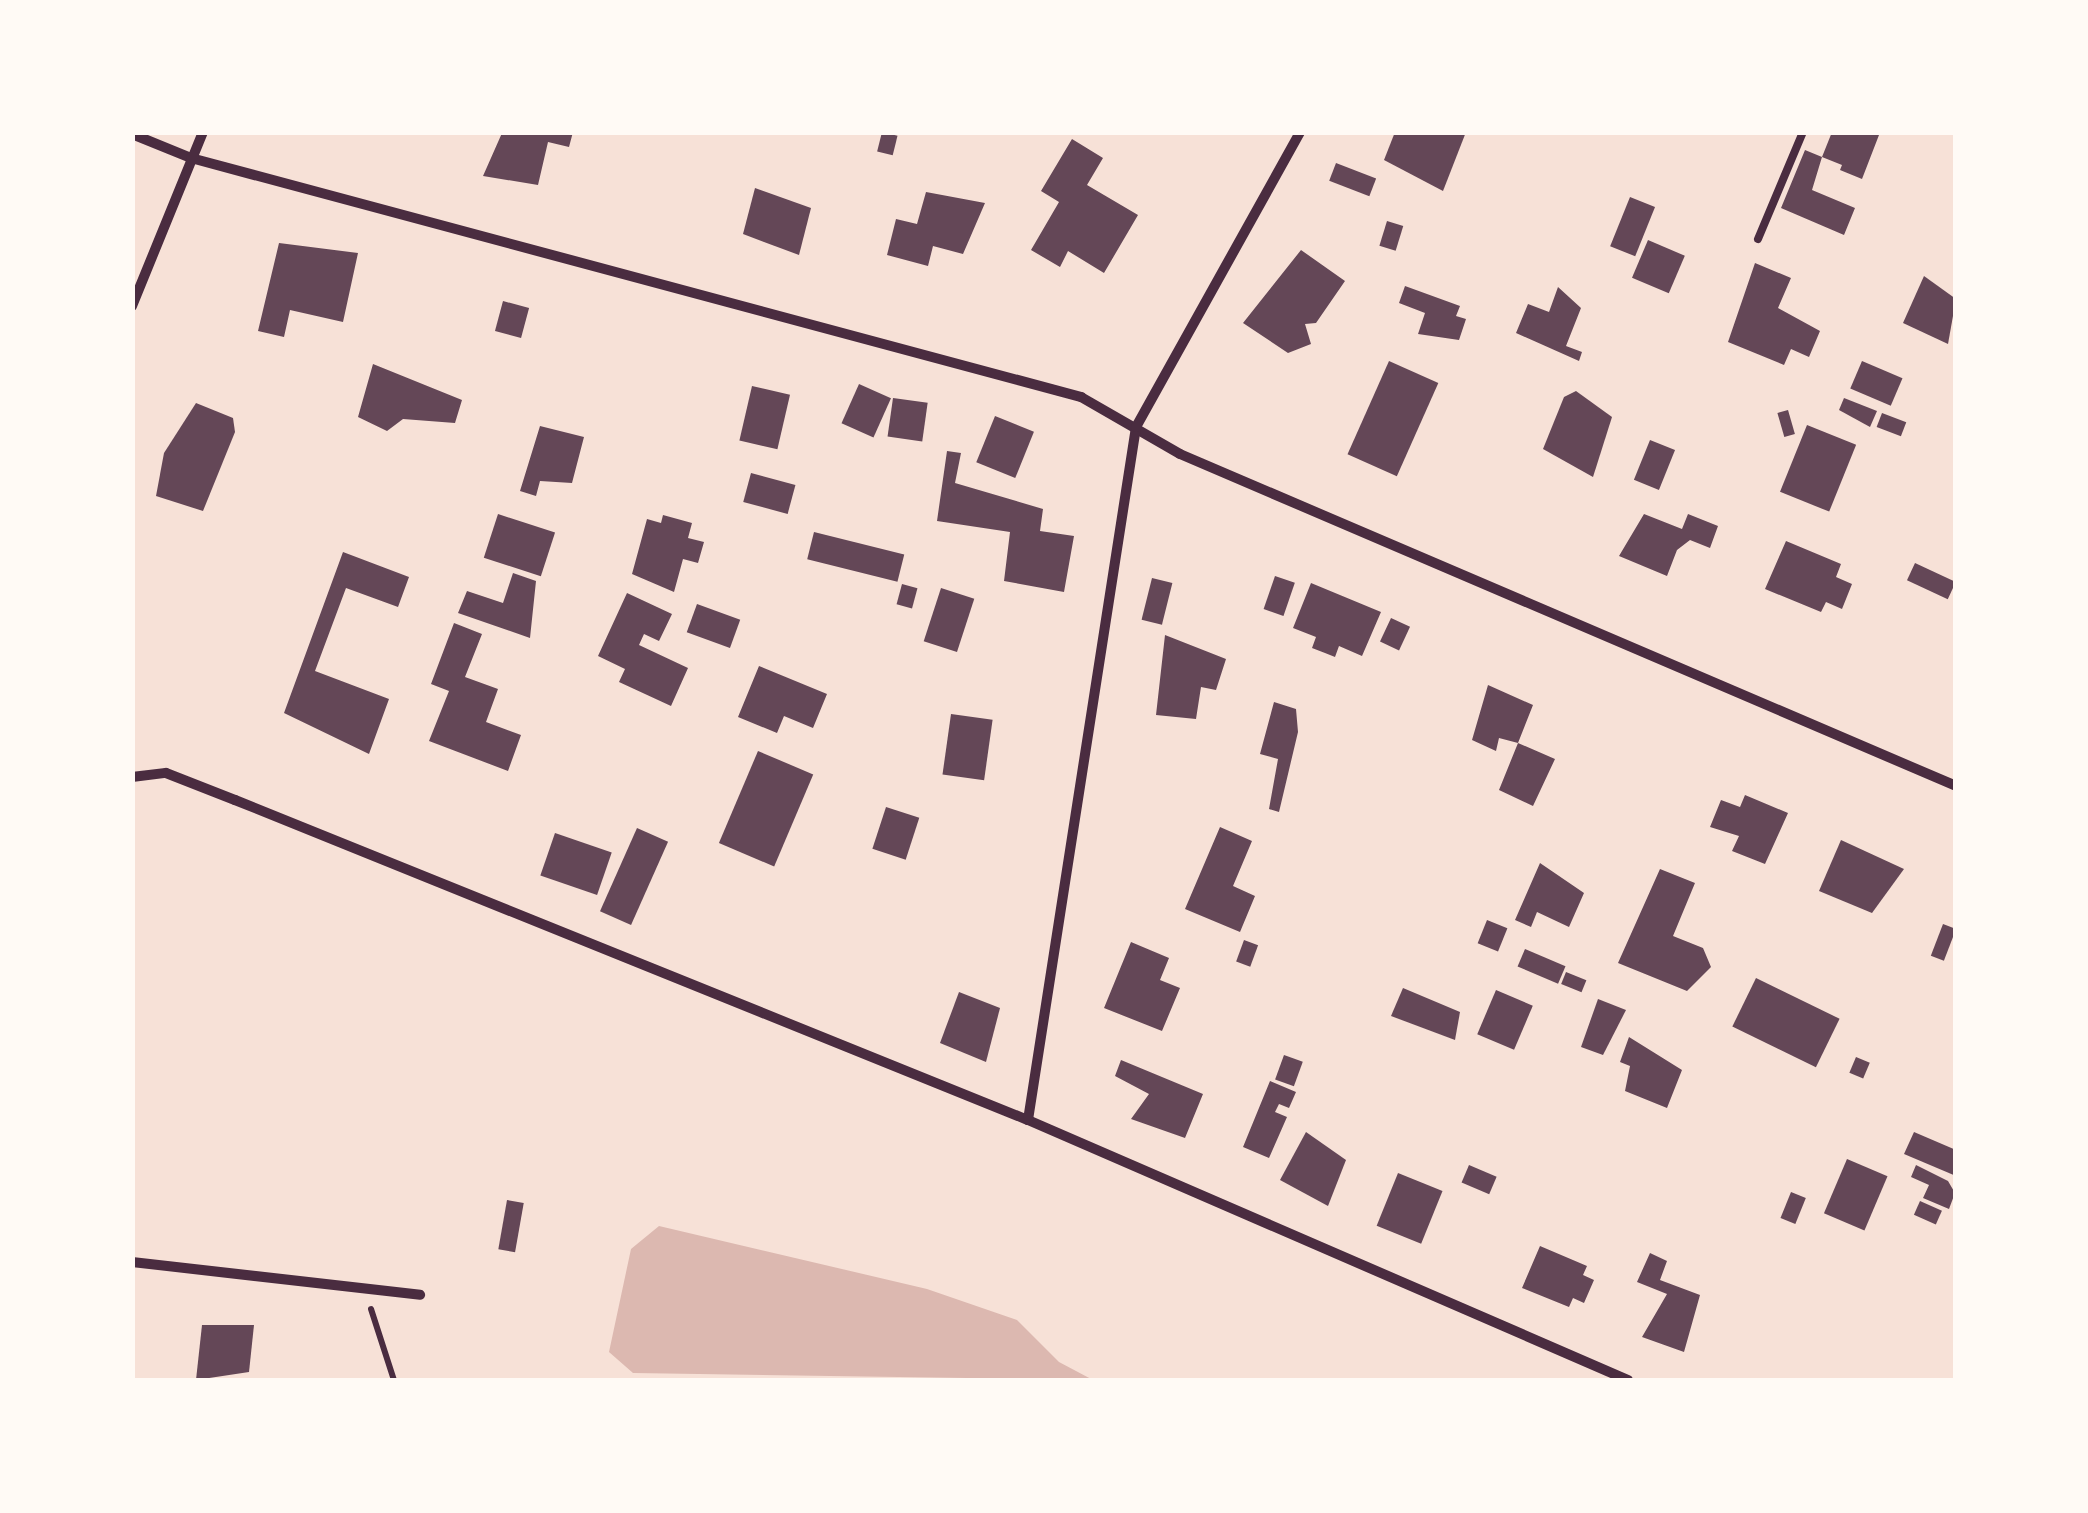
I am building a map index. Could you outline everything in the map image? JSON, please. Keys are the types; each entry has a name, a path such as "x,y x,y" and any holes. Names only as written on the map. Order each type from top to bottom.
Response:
{"street":[{"path":"132,306 203,132"},
{"path":"1028,1120 1136,428 1300,132"},
{"path":"132,134 191,158 1081,397 1180,454 1956,786"},
{"path":"132,776 166,773 1028,1120 1628,1380"},
{"path":"132,1262 420,1294"}],"lane":[{"path":"1758,240 1803,132"}],"path":[{"path":"365,1288 394,1380"}],"shaded area":[{"path":"659,1226 927,1289 1017,1320 1059,1362 1093,1380 633,1373 609,1352 631,1249"}],"building":[{"path":"573,132 569,147 548,142 538,185 483,176 502,133"},
{"path":"882,132 898,136 893,155 877,151"},
{"path":"1395,132 1466,132 1443,191 1384,160"},
{"path":"1832,132 1879,135 1862,179 1822,157"},
{"path":"1072,139 1103,158 1087,185 1138,215 1104,273 1068,251 1060,267 1031,250 1059,202 1041,191"},
{"path":"1805,150 1822,157 1812,190 1855,208 1844,235 1781,208"},
{"path":"1336,163 1376,178 1369,196 1329,181"},
{"path":"755,188 811,208 799,255 743,234"},
{"path":"926,192 985,203 963,254 933,246 928,266 887,255 896,219 917,224"},
{"path":"1630,197 1655,207 1635,256 1610,246"},
{"path":"1387,221 1403,226 1396,251 1379,246"},
{"path":"1648,240 1685,256 1669,293 1632,278"},
{"path":"279,243 358,253 343,322 290,310 284,337 258,331"},
{"path":"1301,250 1345,281 1316,323 1305,324 1311,344 1288,353 1243,323"},
{"path":"1755,263 1791,278 1778,308 1820,331 1809,357 1791,349 1784,365 1728,342"},
{"path":"1924,276 1956,299 1948,344 1903,323"},
{"path":"1405,286 1460,306 1456,316 1466,319 1459,340 1418,334 1425,313 1399,303"},
{"path":"1558,287 1581,308 1566,346 1582,352 1579,361 1516,333 1528,304 1549,312"},
{"path":"503,301 529,308 521,338 495,331"},
{"path":"1389,361 1438,383 1397,476 1348,454"},
{"path":"1862,361 1903,378 1891,406 1850,389"},
{"path":"373,364 462,400 455,423 403,419 387,431 358,417"},
{"path":"859,384 891,398 873,438 842,423"},
{"path":"752,386 790,395 777,449 739,441"},
{"path":"1576,391 1612,417 1593,477 1543,449 1564,397"},
{"path":"893,398 928,403 922,441 888,437"},
{"path":"1844,398 1877,411 1870,427 1839,410"},
{"path":"196,403 233,418 235,432 203,511 156,496 164,453"},
{"path":"1788,410 1795,434 1784,437 1777,413"},
{"path":"1882,413 1906,422 1901,436 1877,427"},
{"path":"995,416 1034,432 1015,478 976,462"},
{"path":"1807,425 1856,445 1829,512 1780,492"},
{"path":"540,426 584,437 572,483 540,481 536,496 520,491"},
{"path":"1650,440 1675,450 1659,490 1634,480"},
{"path":"947,451 961,453 955,483 1043,509 1040,531 1074,536 1064,592 1004,581 1010,532 937,521"},
{"path":"751,473 795,485 788,514 743,502"},
{"path":"498,514 555,533 541,576 484,558"},
{"path":"1644,514 1682,529 1688,514 1718,526 1710,548 1690,540 1677,550 1667,576 1619,556"},
{"path":"663,515 692,523 688,538 704,542 698,563 683,559 674,592 632,574 647,519 661,523"},
{"path":"814,532 904,554 897,582 807,559"},
{"path":"1786,541 1841,564 1836,577 1852,584 1842,609 1826,602 1821,612 1765,589"},
{"path":"343,552 409,577 398,607 346,588 315,671 389,699 369,754 284,713"},
{"path":"1915,563 1956,582 1948,599 1907,580"},
{"path":"513,573 536,581 530,638 458,613 467,591 503,603"},
{"path":"1275,576 1295,583 1283,616 1264,609"},
{"path":"1152,578 1172,583 1162,625 1142,620"},
{"path":"1311,583 1381,612 1362,656 1339,646 1335,657 1312,648 1316,637 1293,628"},
{"path":"902,584 917,588 912,608 897,604"},
{"path":"941,588 974,599 957,652 924,641"},
{"path":"627,593 672,614 659,641 644,634 639,645 688,668 671,706 619,682 625,669 598,656"},
{"path":"697,604 740,620 730,648 687,632"},
{"path":"1391,618 1410,627 1399,650 1380,642"},
{"path":"454,623 482,634 465,677 498,689 486,722 521,735 508,771 429,741 449,691 431,684"},
{"path":"1165,635 1226,659 1216,690 1201,687 1196,719 1156,715"},
{"path":"759,666 827,694 813,728 784,716 777,733 738,717"},
{"path":"1488,685 1533,705 1518,743 1499,738 1496,751 1472,740"},
{"path":"1274,702 1296,709 1298,732 1279,812 1269,809 1278,759 1260,754"},
{"path":"951,714 993,720 984,780 943,774"},
{"path":"1518,743 1555,759 1533,806 1499,790"},
{"path":"758,751 813,774 774,866 719,843"},
{"path":"1745,795 1788,813 1765,864 1732,851 1739,836 1710,827 1721,800 1740,807"},
{"path":"886,807 919,818 906,860 872,849"},
{"path":"1220,827 1252,841 1233,886 1255,896 1240,932 1185,909"},
{"path":"637,828 668,842 631,925 600,911"},
{"path":"555,833 612,853 597,895 540,876"},
{"path":"1841,840 1904,869 1872,913 1819,891"},
{"path":"1540,863 1584,893 1569,927 1537,912 1531,927 1515,920"},
{"path":"1660,869 1695,883 1673,936 1703,948 1711,967 1687,991 1618,963"},
{"path":"1487,920 1507,928 1498,951 1478,943"},
{"path":"1943,924 1956,929 1944,961 1931,956"},
{"path":"1244,940 1258,945 1250,967 1236,962"},
{"path":"1131,942 1169,958 1160,980 1180,988 1162,1031 1104,1008"},
{"path":"1525,949 1566,966 1558,984 1518,966"},
{"path":"1566,972 1586,980 1582,992 1561,984"},
{"path":"1756,978 1840,1019 1816,1067 1732,1027"},
{"path":"1403,988 1460,1012 1455,1040 1391,1016"},
{"path":"1496,990 1533,1006 1514,1050 1477,1034"},
{"path":"959,992 1000,1008 986,1062 940,1043"},
{"path":"1598,999 1626,1010 1603,1055 1581,1047"},
{"path":"1629,1037 1682,1070 1667,1108 1625,1091 1630,1066 1620,1062"},
{"path":"1284,1055 1303,1062 1294,1086 1275,1079"},
{"path":"1856,1057 1870,1063 1863,1079 1849,1073"},
{"path":"1121,1060 1203,1094 1185,1138 1131,1119 1149,1094 1115,1076"},
{"path":"1270,1081 1296,1092 1289,1108 1279,1104 1275,1112 1287,1117 1269,1158 1243,1147"},
{"path":"1306,1132 1346,1160 1328,1206 1280,1180"},
{"path":"1914,1132 1956,1150 1956,1176 1904,1154"},
{"path":"1847,1159 1888,1176 1864,1231 1824,1213"},
{"path":"1469,1165 1497,1177 1489,1194 1462,1182"},
{"path":"1916,1165 1948,1181 1955,1193 1949,1209 1923,1198 1929,1185 1911,1177"},
{"path":"1398,1173 1443,1191 1421,1244 1377,1226"},
{"path":"1791,1192 1806,1198 1795,1224 1781,1218"},
{"path":"507,1200 524,1203 515,1252 498,1249"},
{"path":"1920,1201 1942,1211 1936,1224 1914,1215"},
{"path":"1540,1246 1587,1266 1583,1275 1594,1280 1584,1303 1573,1298 1569,1307 1522,1288"},
{"path":"1650,1253 1667,1261 1660,1280 1700,1295 1684,1352 1642,1337 1667,1294 1637,1282"},
{"path":"202,1325 254,1325 249,1372 196,1380"}]}
